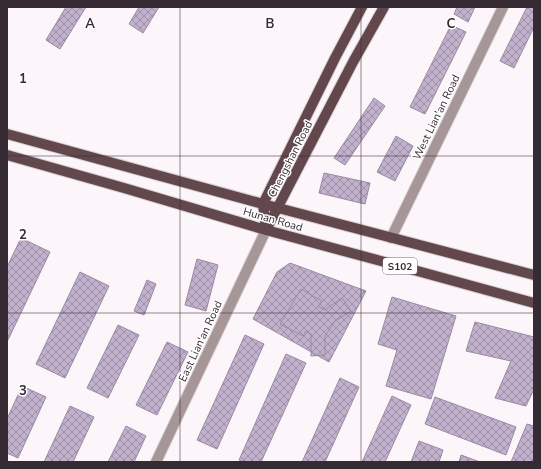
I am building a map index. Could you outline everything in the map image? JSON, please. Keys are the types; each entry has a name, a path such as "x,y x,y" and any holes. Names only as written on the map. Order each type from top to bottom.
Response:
{"main road":[{"name":"Chengshan Road","path":"266,230 262,204 362,7"},
{"name":"Chengshan Road","path":"266,230 353,62 384,7"},
{"name":"Hunan Road","path":"7,134 262,204 534,275"},
{"name":"Hunan Road","path":"7,155 266,230 534,303"}],"street":[{"name":"West Lian'an Road","path":"391,238 503,7"},
{"name":"East Lian'an Road","path":"156,462 266,230"}],"building":[{"path":"66,7 86,7 60,49 46,40"},
{"path":"139,7 159,7 143,33 129,24"},
{"path":"457,7 475,7 468,22 454,14"},
{"path":"527,7 534,7 534,27 514,68 500,61"},
{"path":"451,25 466,32 425,114 410,107"},
{"path":"374,98 385,106 345,165 334,158"},
{"path":"396,136 413,146 395,181 377,172"},
{"path":"324,173 370,183 365,204 319,193"},
{"path":"21,238 50,252 7,342 7,267"},
{"path":"197,259 218,265 206,311 185,305"},
{"path":"290,263 366,291 329,362 253,319 277,272"},
{"path":"80,272 109,286 65,378 36,364"},
{"path":"147,280 156,284 144,315 134,311"},
{"path":"301,289 322,301 318,306 325,310 342,298 351,311 335,321 325,336 325,355 311,356 311,334 306,331 303,336 280,324"},
{"path":"392,297 456,316 431,399 386,386 397,350 378,344"},
{"path":"475,322 534,337 534,389 526,406 495,398 511,361 466,351"},
{"path":"118,325 139,335 108,398 87,388"},
{"path":"245,335 264,344 217,449 197,440"},
{"path":"167,342 188,352 157,415 136,405"},
{"path":"286,354 306,363 261,462 244,462 239,460"},
{"path":"340,378 359,387 325,462 302,462"},
{"path":"22,386 46,397 18,458 7,453 7,419"},
{"path":"392,396 411,405 385,462 362,462"},
{"path":"435,397 516,427 506,455 425,424"},
{"path":"70,406 94,417 73,462 44,462"},
{"path":"527,424 534,426 534,462 511,462"},
{"path":"126,426 146,436 134,462 108,462"},
{"path":"419,441 443,450 439,462 411,462"},
{"path":"461,455 480,462 459,462"}]}
